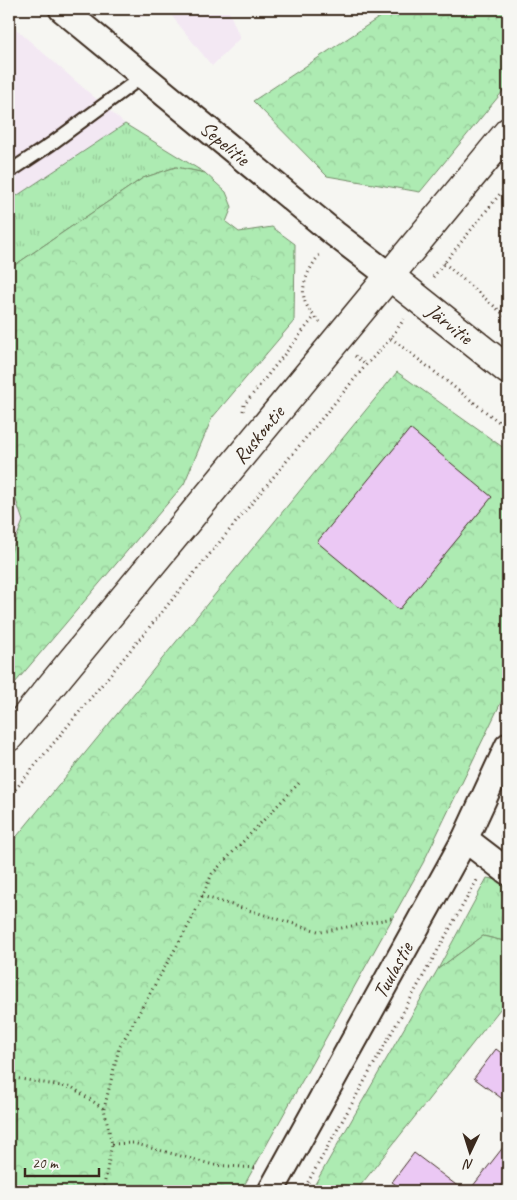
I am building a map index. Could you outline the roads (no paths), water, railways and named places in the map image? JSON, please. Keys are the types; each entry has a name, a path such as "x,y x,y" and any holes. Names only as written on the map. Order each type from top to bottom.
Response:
{"main road":[{"name":"Ruskontie","path":"9,737 391,277 508,132"},
{"name":"Järvitie","path":"391,277 508,370"}],"street":[{"name":"Sepelitie","path":"62,9 335,234 391,277"},
{"name":"Tuulastie","path":"271,1191 465,839 508,746"},
{"path":"465,839 499,865"}],"lane":[{"path":"9,172 51,144 143,76"}]}
